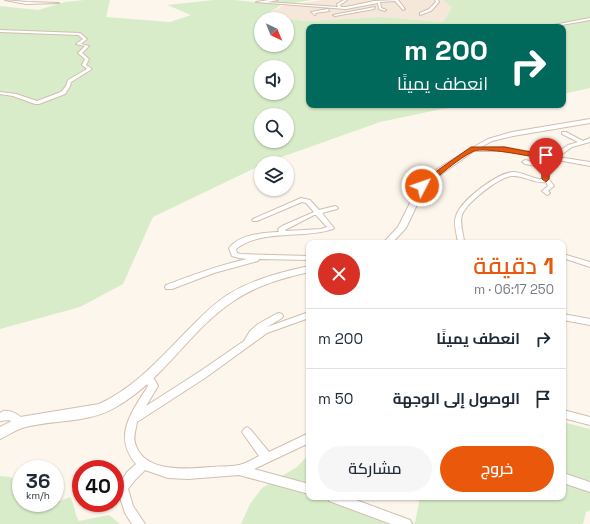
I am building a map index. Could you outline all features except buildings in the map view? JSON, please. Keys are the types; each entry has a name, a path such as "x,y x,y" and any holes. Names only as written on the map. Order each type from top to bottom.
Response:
{"street":[{"path":"6,0 26,3 58,3"},
{"path":"277,0 256,2 340,6 346,0"},
{"path":"329,13 375,2 396,0 404,9"},
{"path":"421,14 438,3 436,0"},
{"path":"389,1 392,4"},
{"path":"375,2 385,10"},
{"path":"333,4 346,8"},
{"path":"366,4 367,7 372,8"},
{"path":"315,14 312,12 358,6"},
{"path":"335,15 372,8 381,8"},
{"path":"562,24 590,19"},
{"path":"0,31 80,34 85,39 78,44 87,46 80,53 87,59 84,64 90,69 69,81 68,86 63,93 37,103 14,95 0,93"},
{"path":"390,240 402,228 422,186 440,171 474,149 486,142 512,134 590,121"},
{"path":"564,133 583,142"},
{"path":"554,157 564,149 590,140"},
{"path":"486,142 504,149"},
{"path":"474,149 504,149 590,164"},
{"path":"544,156 546,179 551,186 546,190 547,192"},
{"path":"525,162 546,166"},
{"path":"460,240 458,229 459,215 460,211 469,201 506,175 518,174 539,181 546,179"},
{"path":"530,179 533,186"},
{"path":"255,220 301,200 305,200 310,203 331,228 322,231 284,234 243,240 238,242 232,248 234,254 239,256 306,258"},
{"path":"284,234 281,230 284,227 318,212 335,208"},
{"path":"169,287 206,271 234,263 274,257"},
{"path":"566,257 590,265"},
{"path":"0,432 20,423 100,409 121,399 148,378 209,315 232,297 264,281 306,271"},
{"path":"248,343 249,338 256,331 280,316"},
{"path":"133,419 202,376 264,331 306,316"},
{"path":"566,318 590,322"},
{"path":"148,378 153,386 133,419 128,436 131,448 139,460 144,464 168,473 228,472 241,470 306,439"},
{"path":"0,416 6,414 13,416 20,423"},
{"path":"566,415 590,421"},
{"path":"248,432 267,458"},
{"path":"139,524 129,509 122,488 131,476 144,464"},
{"path":"241,470 306,488"},
{"path":"566,479 590,486"},
{"path":"341,500 406,524"}],"shaded area":[{"path":"323,0 443,0 452,7 443,22 383,17 307,21 294,20 294,12 271,12 282,6"}],"green space":[{"path":"110,0 106,17 170,22 191,15 167,5 214,0 234,0 262,3 283,0 312,0 281,5 270,12 254,12 254,52 294,52 294,20 307,21 383,17 443,22 452,7 443,0 590,0 590,88 566,93 566,24 306,24 306,108 450,108 380,122 285,156 254,156 254,168 153,217 123,284 80,307 0,329 0,6 38,10 65,2"},
{"path":"566,423 590,429 590,510 586,512 583,524 241,524 250,504 262,488 297,467 306,457 306,500 353,500 353,502 415,523 419,500 566,500"},
{"path":"0,476 12,478 12,512 64,512 64,499 70,497 72,501 72,512 75,512 79,521 109,515 120,524 0,524"}],"route":[{"path":"422,186 440,171 474,149 504,149 544,156 546,179"}]}
